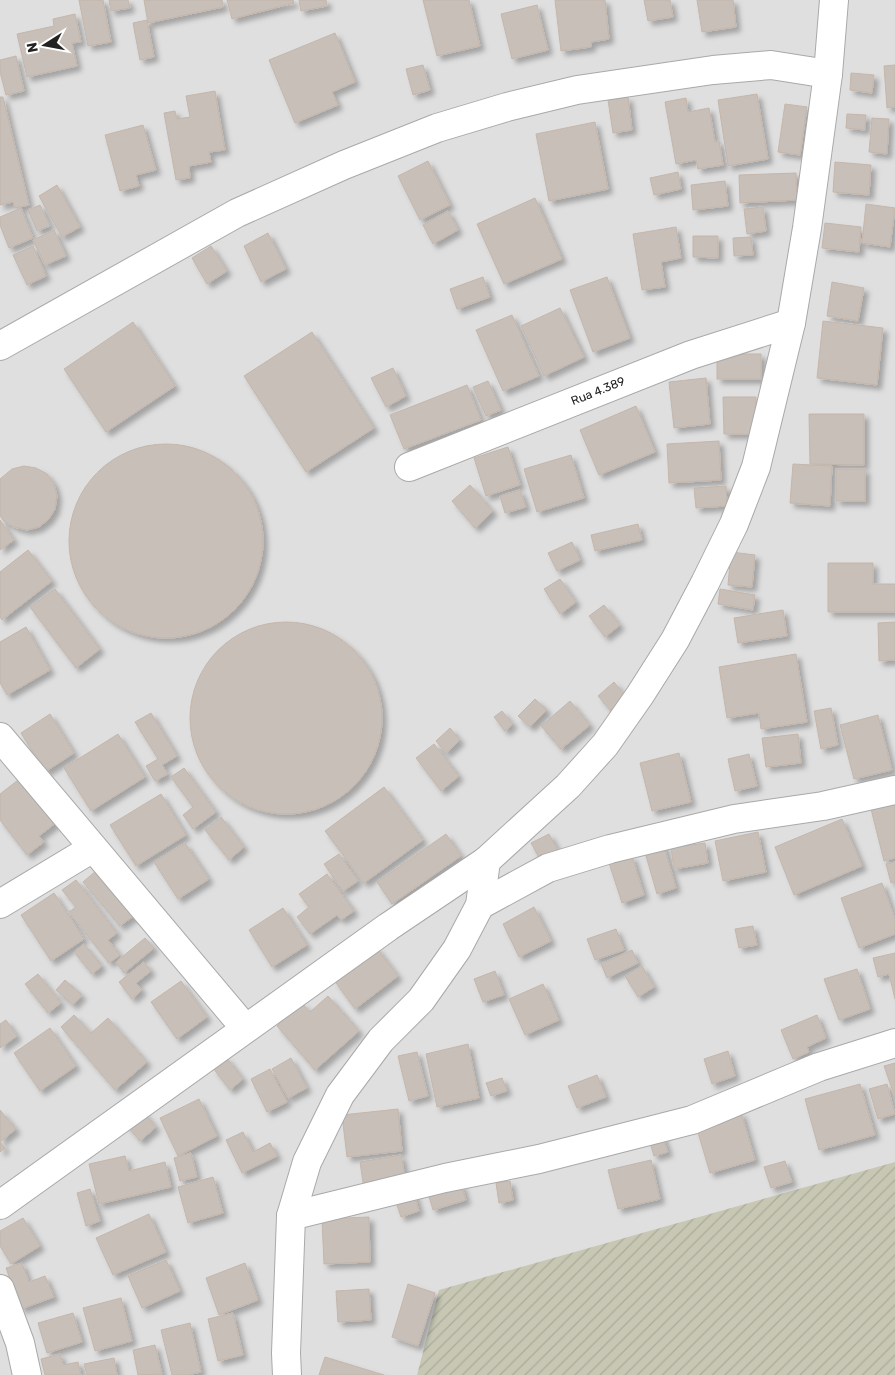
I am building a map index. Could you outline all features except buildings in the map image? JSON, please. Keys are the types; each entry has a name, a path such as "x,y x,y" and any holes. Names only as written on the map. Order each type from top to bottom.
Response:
{"street":[{"path":"0,1205 388,927 486,861 568,786 605,745 640,695 675,640 734,524 756,467 791,324 807,228 828,74 834,0"},
{"path":"0,346 237,213 344,165 437,128 507,107 577,90 713,70 771,65 828,74"},
{"name":"Rua 4.389","path":"408,467 691,355 791,324"},
{"path":"0,737 246,1028"},
{"path":"480,905 548,868 610,850 734,819 823,806 895,790"},
{"path":"0,904 93,848"},
{"path":"287,1375 286,1353 291,1216 307,1162 340,1095 381,1040 421,1000 457,949 480,905 486,861"},
{"path":"291,1216 445,1178 540,1159 692,1120 819,1067 895,1043"},
{"path":"0,1289 20,1344 28,1375"}],"shaded area":[{"path":"0,0 895,0 895,1375 0,1375"},
{"path":"895,1162 895,1375 417,1375 439,1290"}]}
